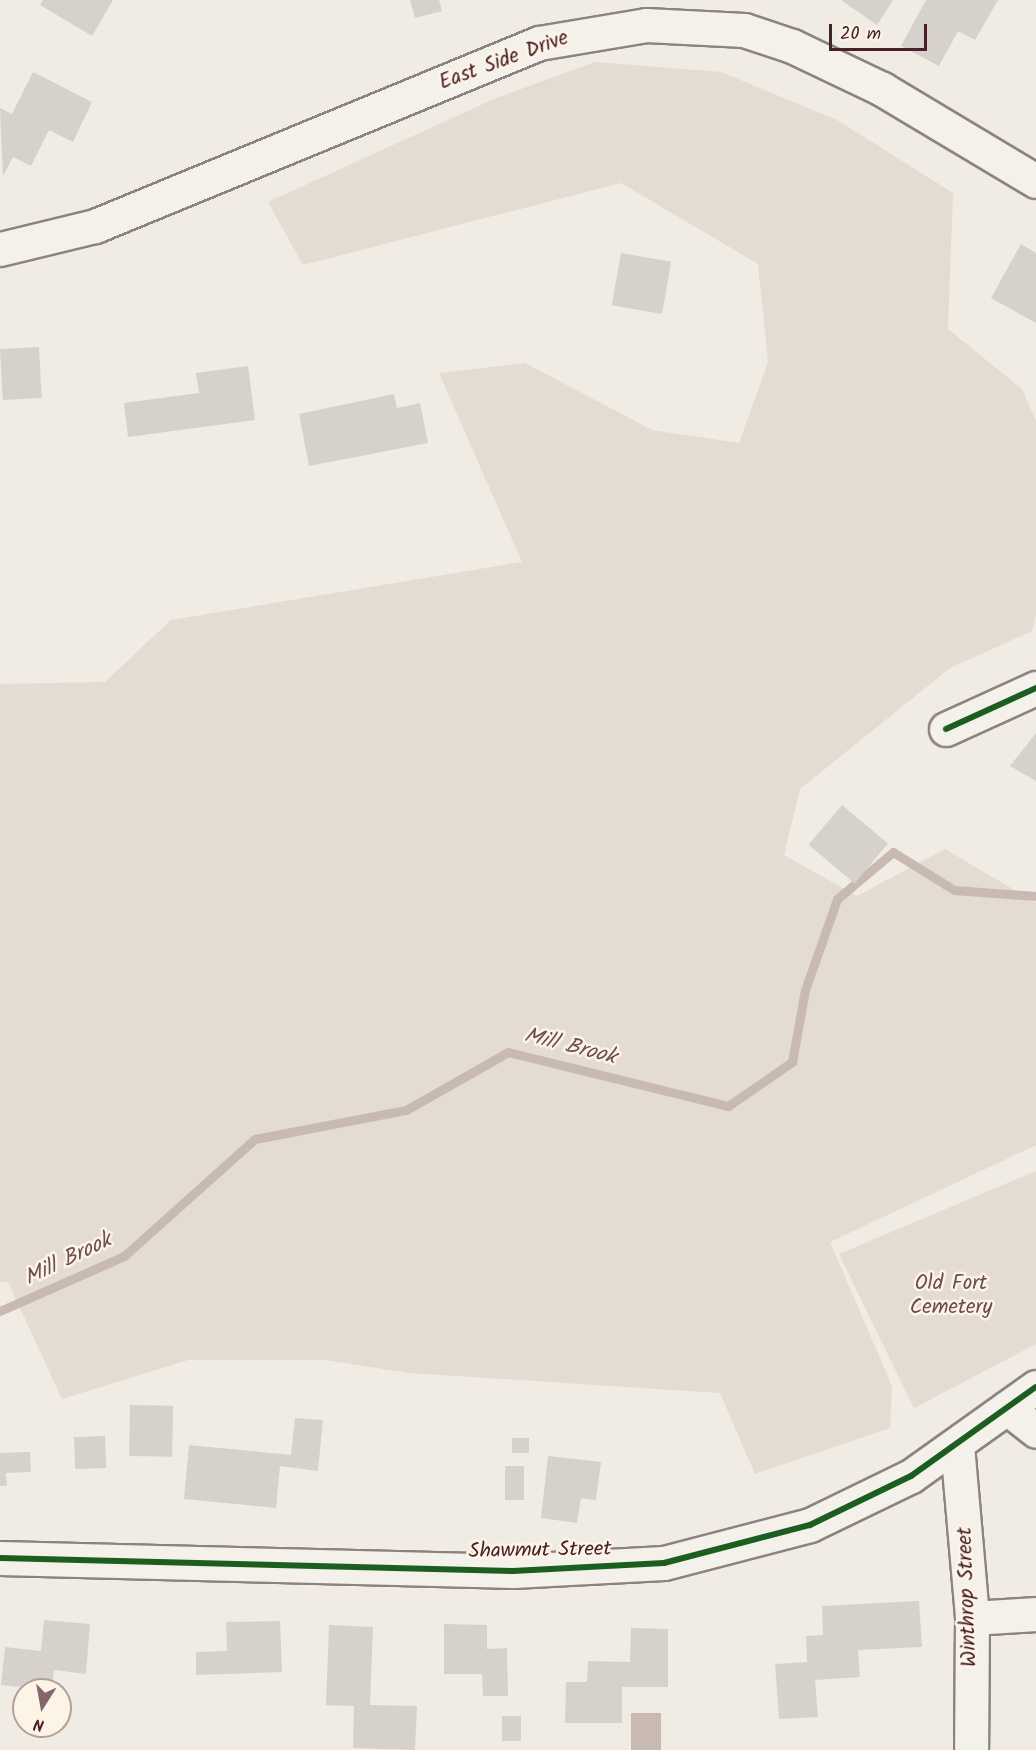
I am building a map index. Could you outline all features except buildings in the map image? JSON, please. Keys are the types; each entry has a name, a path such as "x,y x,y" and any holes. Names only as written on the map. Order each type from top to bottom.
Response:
{"street":[{"name":"East Side Drive","path":"0,249 95,226 539,43 646,26 744,30 792,46 882,89 1036,181"},
{"path":"946,729 1036,688"},
{"name":"Shawmut Street","path":"0,1558 513,1571 664,1563 738,1548 810,1525 911,1476 1036,1387"},
{"path":"1007,1408 1036,1431"},
{"name":"Winthrop Street","path":"957,1445 972,1618 971,1750"},
{"path":"972,1618 1036,1614"}],"green space":[{"path":"595,62 721,72 837,120 953,193 948,329 1022,389 1036,421 1036,615 1032,631 950,668 800,789 784,855 857,896 945,849 1036,903 1036,1145 830,1242 892,1386 890,1428 755,1474 720,1393 410,1373 325,1360 188,1360 62,1399 8,1282 0,1282 0,684 105,682 171,620 522,562 439,373 525,363 652,430 739,443 768,362 758,264 621,183 303,265 268,202 494,99"},
{"name":"Old Fort Cemetery","path":"1036,1171 1036,1344 914,1408 839,1254"}],"shaded area":[{"path":"631,1713 661,1713 661,1750 631,1750"}],"waterway":[{"name":"Mill Brook","path":"0,1311 124,1256 255,1139 406,1110 508,1052 728,1106 792,1062 805,990 837,899 893,852 954,890 1036,896"}],"cycle path":[{"path":"946,729 1036,688"},
{"path":"0,1558 513,1571 664,1563 810,1525 911,1476 1036,1387"}]}
